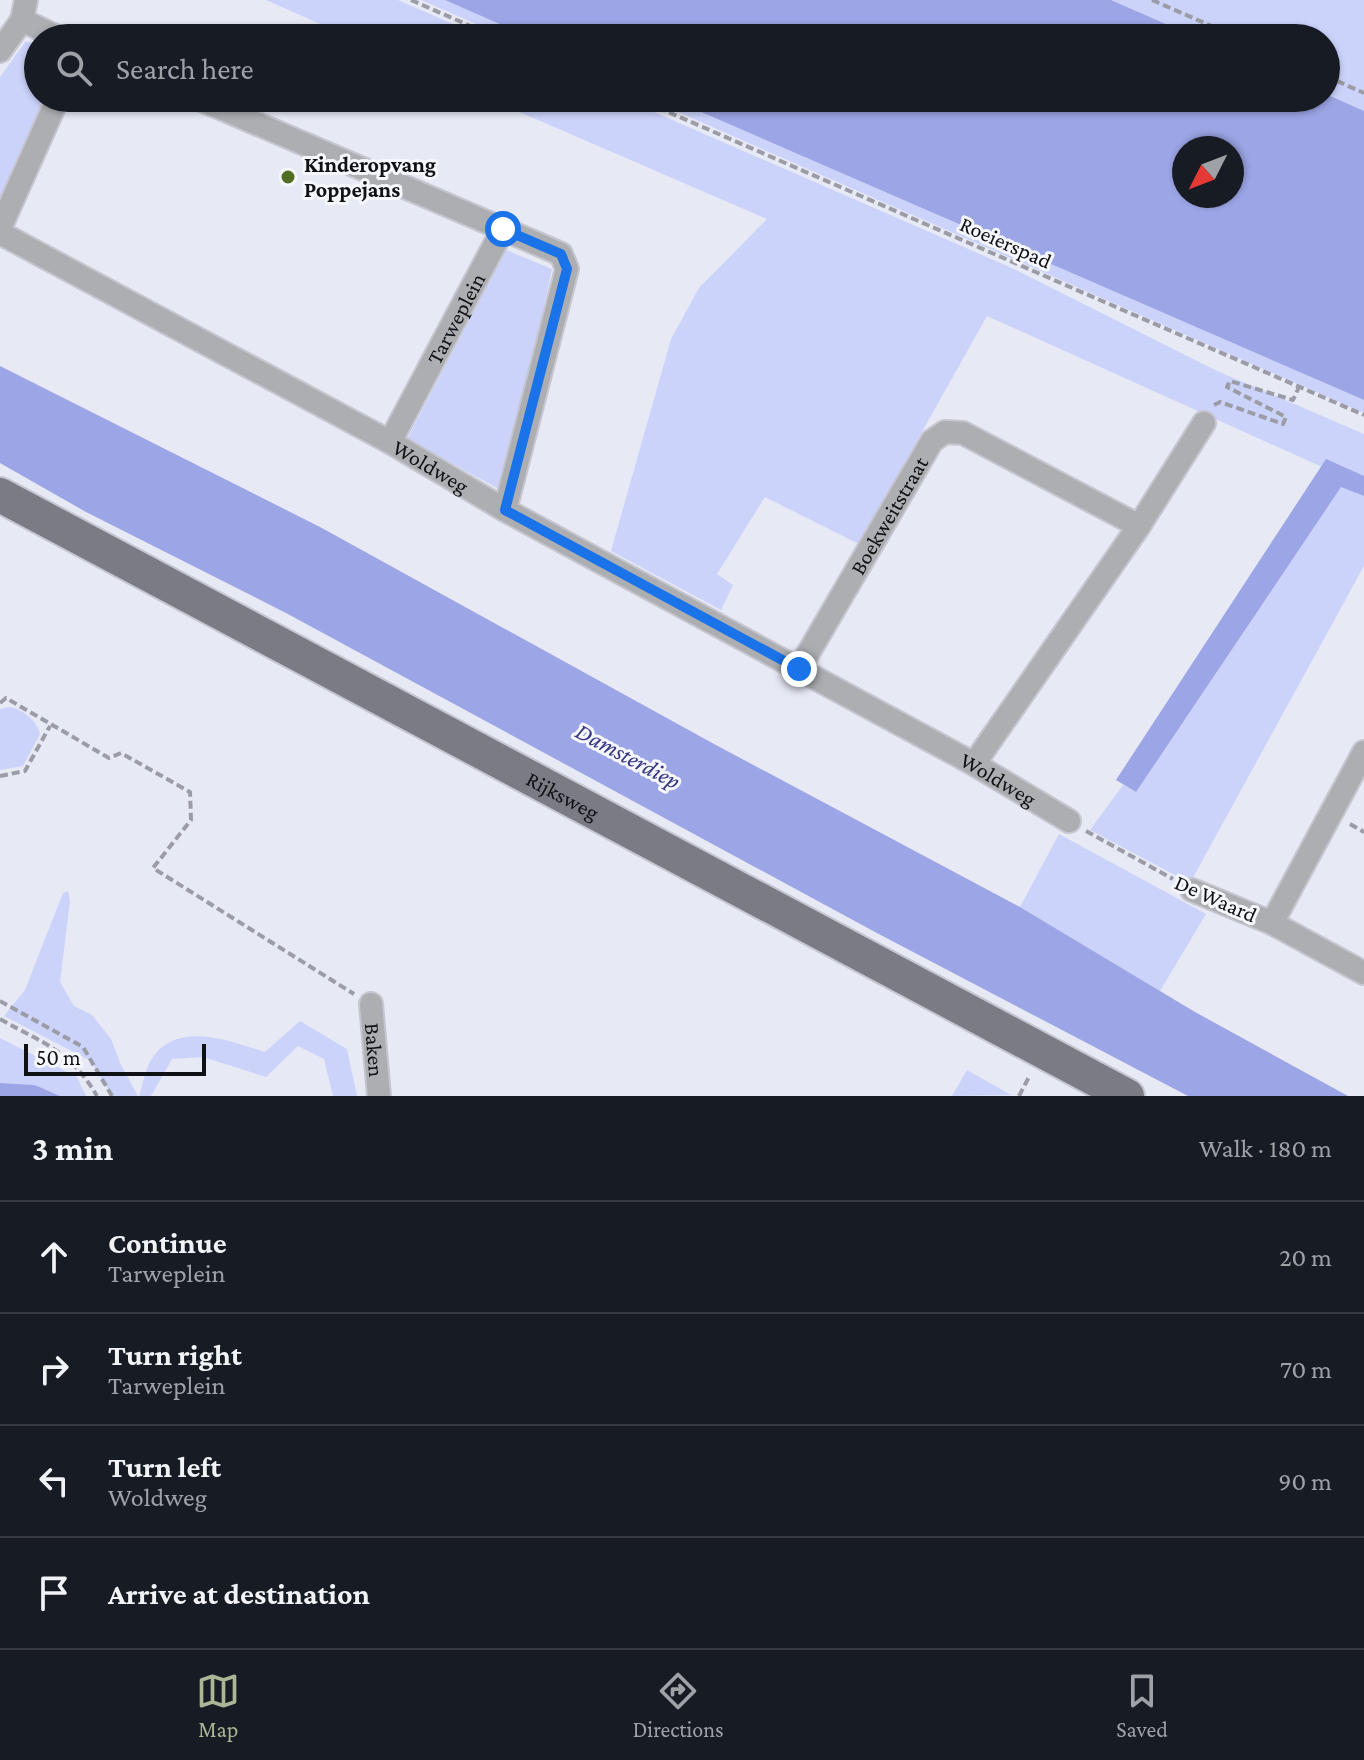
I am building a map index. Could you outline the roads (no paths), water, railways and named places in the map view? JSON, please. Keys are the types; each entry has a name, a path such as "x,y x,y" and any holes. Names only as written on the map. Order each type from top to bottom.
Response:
{"main road":[{"name":"Rijksweg","path":"0,495 1127,1096"}],"street":[{"path":"0,51 24,10 42,24"},
{"path":"0,230 52,112"},
{"path":"230,112 561,254 567,269 505,510"},
{"name":"Tarweplein","path":"390,442 503,229"},
{"name":"Woldweg","path":"0,230 390,442 505,510 974,764 1069,821"},
{"path":"974,764 1139,526 1204,423"},
{"name":"Boekweitstraat","path":"799,669 932,441 945,432 963,433 1139,526"},
{"path":"1272,923 1364,752"},
{"name":"De Waard","path":"1192,890 1272,923 1364,973"},
{"name":"Baken","path":"371,1004 379,1096"}],"water":[{"path":"445,0 1111,0 1166,24 499,24"},
{"path":"1340,100 1364,111 1364,400 701,112 1340,112"},
{"name":"Damsterdiep","path":"0,366 320,527 714,744 1020,907 1195,1012 1348,1096 1188,1096 875,932 286,613 86,512 0,463"},
{"path":"1326,459 1364,476 1364,496 1341,487 1136,792 1116,780"},
{"path":"0,1083 35,1085 60,1096 0,1096"}],"place":[{"name":"Kinderopvang Poppejans","path":"288,177"}]}
